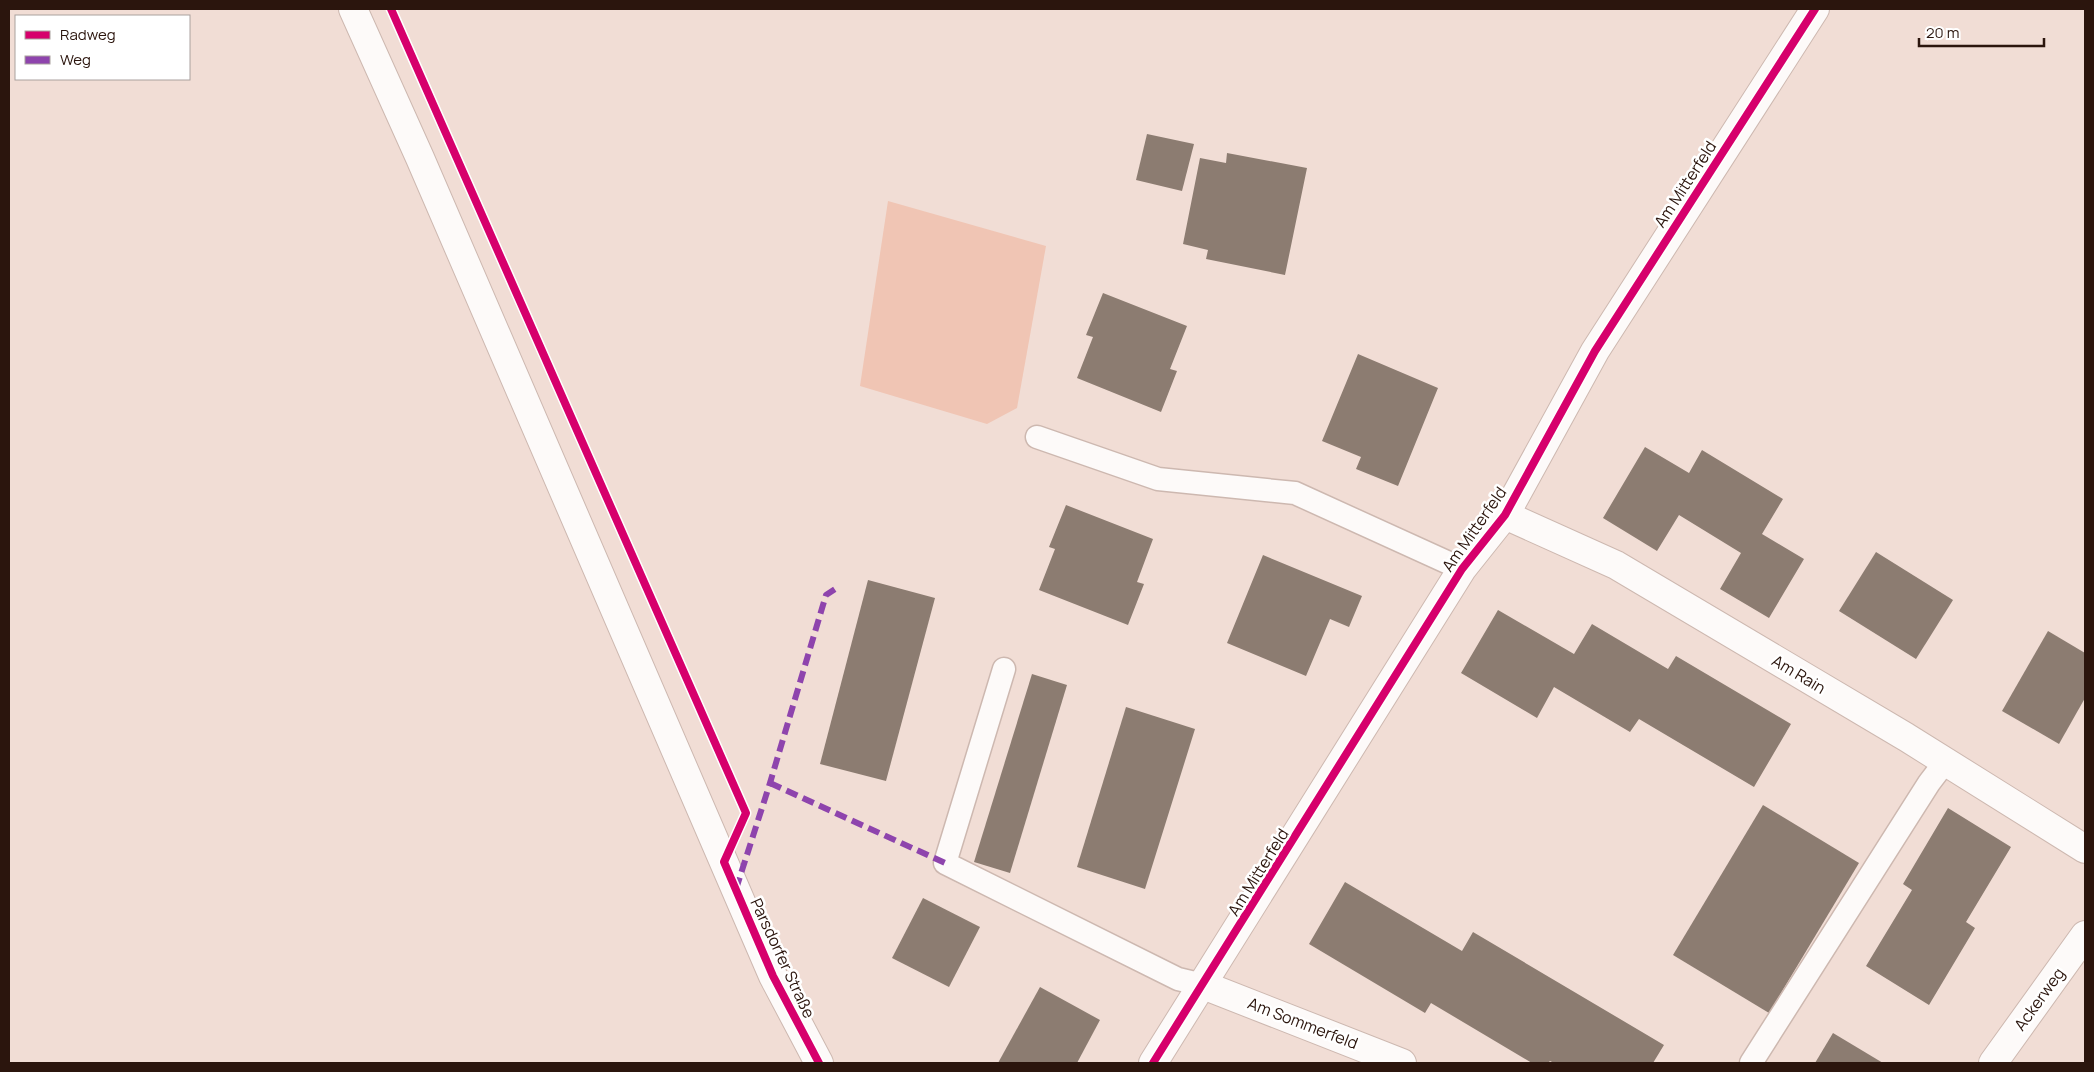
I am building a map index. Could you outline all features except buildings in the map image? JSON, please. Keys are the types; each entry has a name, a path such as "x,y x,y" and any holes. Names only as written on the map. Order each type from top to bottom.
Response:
{"street":[{"name":"Parsdorfer Straße","path":"353,9 424,167 612,608 773,976 819,1063"},
{"name":"Am Mitterfeld","path":"1153,1063 1462,569 1505,515 1595,351 1815,9"},
{"name":"Am Rain","path":"1505,515 1616,565 1945,762 2085,849"},
{"name":"Ackerweg","path":"1993,1063 2085,935"},
{"name":"Am Sommerfeld","path":"1203,985 1402,1063"}],"lane":[{"path":"1037,437 1158,479 1295,493 1462,569"},
{"path":"1004,669 945,863 1178,979 1203,985"},
{"path":"1751,1063 1929,783 1945,762"}],"shaded area":[{"path":"888,201 1046,246 1017,408 987,424 860,386"}],"marked path":[{"path":"736,889 826,595 835,589"},
{"path":"770,783 945,863"}],"cycle path":[{"path":"391,9 746,813 724,862 773,976 819,1063"},
{"path":"1153,1063 1462,569 1505,515 1595,351 1815,9"}]}
